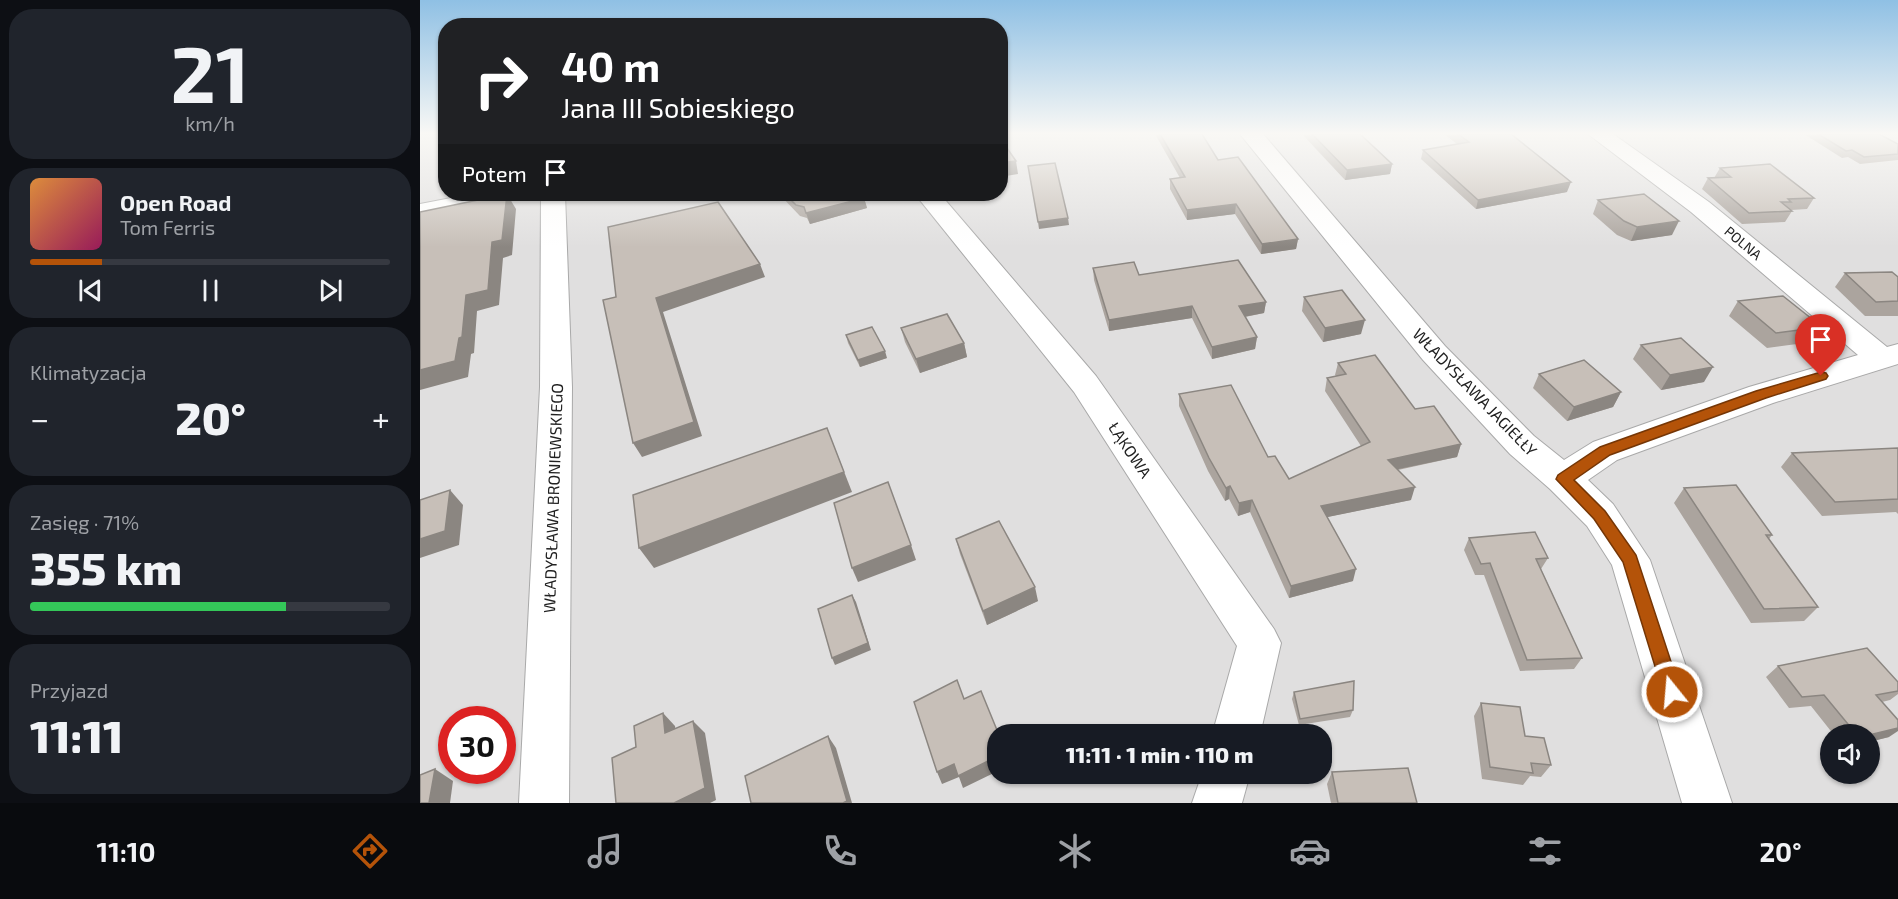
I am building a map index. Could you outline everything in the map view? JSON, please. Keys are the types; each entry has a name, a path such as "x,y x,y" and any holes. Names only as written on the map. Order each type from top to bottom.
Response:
{"street":[{"name":"WŁADYSŁAWA JAGIEŁŁY","path":"1282,171 1434,353 1521,445 1563,479 1600,515 1630,560 1707,803"},
{"name":"POLNA","path":"1651,171 1700,207 1890,356"},
{"path":"420,211 472,201"},
{"name":"WŁADYSŁAWA BRONIEWSKIEGO","path":"544,803 556,387 553,201"},
{"name":"ŁĄKOWA","path":"933,201 1085,384 1259,643 1239,724"},
{"path":"1563,479 1605,451 1761,395 1890,356"},
{"path":"1217,803 1223,784"}],"shaded area":[{"path":"420,171 438,171 438,201 1008,201 1008,171 1898,171 1898,803 420,803"}],"building":[{"path":"1029,171 1057,171 1068,218 1038,222"},
{"path":"1182,171 1249,171 1298,239 1262,244 1236,204 1187,210 1170,179 1185,177"},
{"path":"1447,171 1558,171 1571,182 1478,200"},
{"path":"1724,171 1780,171 1814,198 1788,199 1791,202 1781,202 1792,211 1749,213 1708,178 1731,177"},
{"path":"1644,194 1679,221 1637,227 1624,221 1598,200"},
{"path":"473,201 506,201 502,240 492,242 488,290 466,295 462,337 459,338 455,361 420,370 420,212"},
{"path":"792,201 852,201 806,213 804,207"},
{"path":"718,202 760,264 656,298 694,422 633,443 603,300 616,297 608,227"},
{"path":"1238,260 1266,302 1239,306 1257,337 1212,347 1192,306 1109,320 1093,268 1134,262 1139,275"},
{"path":"1892,272 1898,277 1898,301 1876,302 1845,273"},
{"path":"1342,290 1365,320 1325,328 1304,297"},
{"path":"1783,296 1822,327 1776,333 1738,301"},
{"path":"947,314 964,343 916,359 901,328"},
{"path":"872,327 885,351 858,360 846,335"},
{"path":"1681,338 1713,367 1670,375 1641,345"},
{"path":"1375,355 1415,409 1434,406 1461,444 1388,460 1415,487 1321,506 1356,569 1291,586 1252,500 1239,503 1230,486 1226,488 1179,394 1231,385 1268,457 1275,456 1289,479 1370,442 1327,378 1346,374 1338,363"},
{"path":"1584,360 1621,392 1574,407 1539,374"},
{"path":"827,428 844,472 639,548 633,495"},
{"path":"1898,448 1898,499 1835,502 1792,453"},
{"path":"888,482 911,545 852,568 834,503"},
{"path":"1736,485 1772,535 1766,535 1818,607 1764,609 1684,488"},
{"path":"450,490 445,531 420,539 420,500"},
{"path":"999,521 1035,587 983,611 956,539"},
{"path":"1535,532 1548,558 1536,559 1582,658 1527,660 1490,563 1481,564 1469,538"},
{"path":"852,595 868,643 832,658 818,609"},
{"path":"1867,648 1898,682 1898,691 1876,695 1898,720 1898,728 1880,732 1880,724 1848,724 1824,695 1802,697 1778,666"},
{"path":"957,680 964,699 981,691 994,724 987,724 987,762 958,776 954,764 937,772 914,702"},
{"path":"1354,681 1353,710 1300,719 1294,692"},
{"path":"1481,703 1520,707 1525,736 1544,738 1551,765 1531,763 1533,773 1490,767"},
{"path":"663,713 665,733 693,721 705,788 674,803 616,803 612,758 636,747 634,726"},
{"path":"828,736 847,801 843,803 751,803 745,776"},
{"path":"1408,768 1417,803 1338,803 1332,772"},
{"path":"435,769 429,803 420,803 420,775"}],"route":[{"path":"1672,692 1630,560 1600,515 1563,479 1605,451 1821,376"}]}
